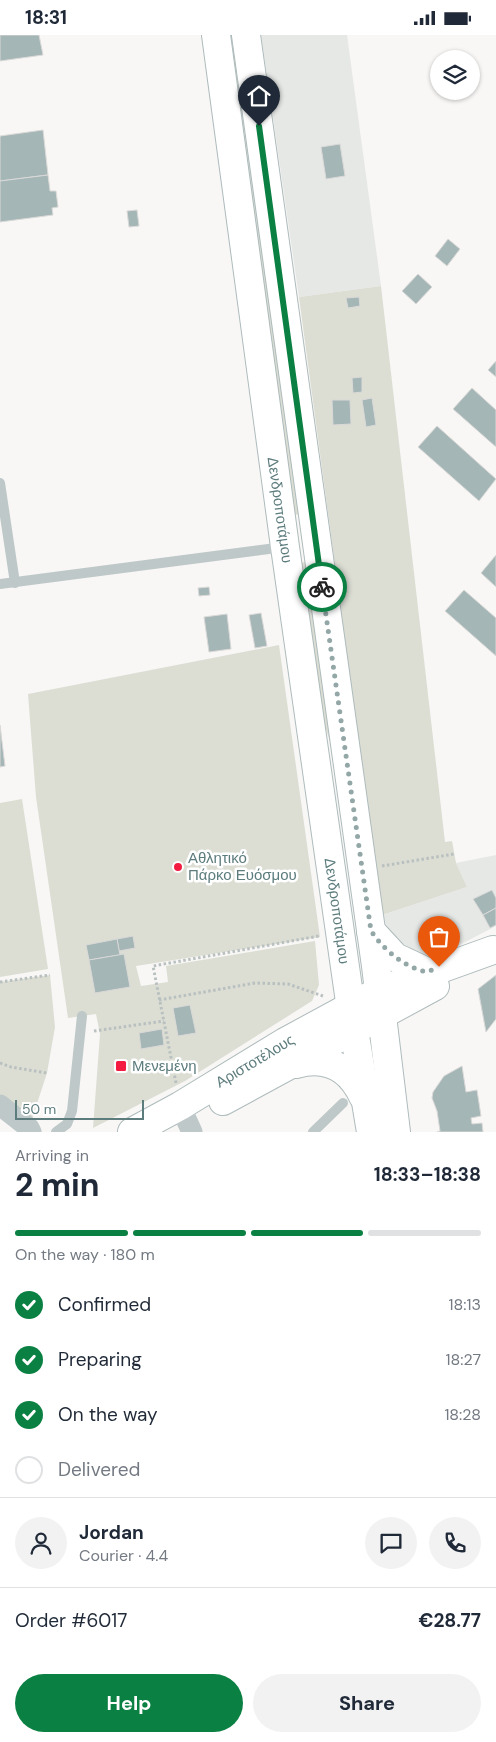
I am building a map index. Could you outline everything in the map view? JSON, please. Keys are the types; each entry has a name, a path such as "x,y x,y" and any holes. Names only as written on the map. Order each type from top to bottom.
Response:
{"main road":[{"name":"Δενδροποτάμου","path":"216,35 285,547 352,1018 355,1104 371,1132"},
{"name":"Δενδροποτάμου","path":"246,35 371,931 396,1132"},
{"path":"285,547 316,543"},
{"path":"371,931 395,957 427,972"},
{"path":"380,1002 427,972 495,950"},
{"path":"380,1002 444,981 495,950"},
{"name":"Αριστοτέλους","path":"182,1123 380,1002"},
{"name":"Αριστοτέλους","path":"132,1132 182,1123 285,1067 352,1018"},
{"path":"285,1067 310,1061 334,1064 352,1077 355,1104"}],"street":[{"path":"0,1105 30,1128 32,1132"}],"lane":[{"path":"0,483 15,583"},
{"path":"0,584 285,547"},
{"path":"56,1132 67,1123 72,1111 82,1016"},
{"path":"313,1132 355,1104"}],"path":[{"path":"362,869 454,854"},
{"path":"182,1123 153,966 340,933"},
{"path":"0,982 50,975"},
{"path":"160,1000 255,983 288,984 352,1018"},
{"path":"81,1033 164,1021"},
{"path":"0,1063 11,1067 46,1073"}],"shaded area":[{"path":"227,35 236,35 301,514 293,515"},
{"path":"261,35 347,35 381,286 299,297"},
{"path":"381,286 445,842 452,841 456,863 467,887 382,915 299,297"},
{"path":"309,561 336,757 321,716 300,563"},
{"name":"Αθλητικό Πάρκο Ευόσμου","path":"279,645 320,937 136,966 141,986 168,982 166,966 315,941 319,985 312,1001 185,1081 93,1128 100,1034 96,1014 68,1018 36,797 28,694"},
{"path":"22,799 48,969 0,977 0,803"},
{"path":"496,855 496,926 440,955 423,955 391,937 382,915 467,887 456,863"},
{"path":"50,975 55,1027 47,1073 29,1128 0,1105 0,982"}],"building":[{"path":"0,35 39,35 43,55 0,61"},
{"path":"43,130 48,175 0,181 0,136"},
{"path":"340,144 345,176 326,179 321,147"},
{"path":"48,175 50,191 56,191 58,207 52,208 53,215 0,222 0,181"},
{"path":"137,210 139,226 129,227 127,211"},
{"path":"448,239 460,249 447,266 435,256"},
{"path":"418,274 432,287 416,304 402,291"},
{"path":"359,297 360,306 348,308 346,298"},
{"path":"496,361 496,377 488,370"},
{"path":"362,377 362,392 353,393 352,378"},
{"path":"472,388 496,410 496,447 453,409"},
{"path":"372,398 376,425 366,427 362,400"},
{"path":"332,400 350,400 351,424 333,425"},
{"path":"437,426 496,479 479,501 418,447"},
{"path":"496,555 496,587 481,573"},
{"path":"209,587 210,595 199,596 198,588"},
{"path":"464,590 496,618 496,656 445,611"},
{"path":"261,613 267,646 255,648 249,615"},
{"path":"227,614 231,649 209,652 204,617"},
{"path":"0,725 5,766 0,767"},
{"path":"492,890 496,898 496,908 483,915 473,899"},
{"path":"496,908 496,925 490,928 483,915"},
{"path":"133,936 135,948 119,951 117,939"},
{"path":"117,939 120,955 89,960 86,945"},
{"path":"124,954 130,987 95,993 89,960"},
{"path":"496,975 496,1019 486,1032 478,989"},
{"path":"190,1005 196,1033 178,1036 173,1008"},
{"path":"162,1029 164,1045 141,1049 139,1033"},
{"path":"462,1066 466,1092 477,1090 481,1116 471,1118 472,1124 482,1123 483,1132 437,1132 440,1131 437,1111 432,1098 433,1092 444,1076"}],"way so far":[{"path":"322,587 371,931 377,940 395,957 421,971 427,972 439,967"}],"place":[{"name":"Αθλητικό Πάρκο Ευόσμου","path":"178,867"},
{"name":"Μενεμένη","path":"121,1066"}],"route":[{"path":"259,126 322,587"}]}
